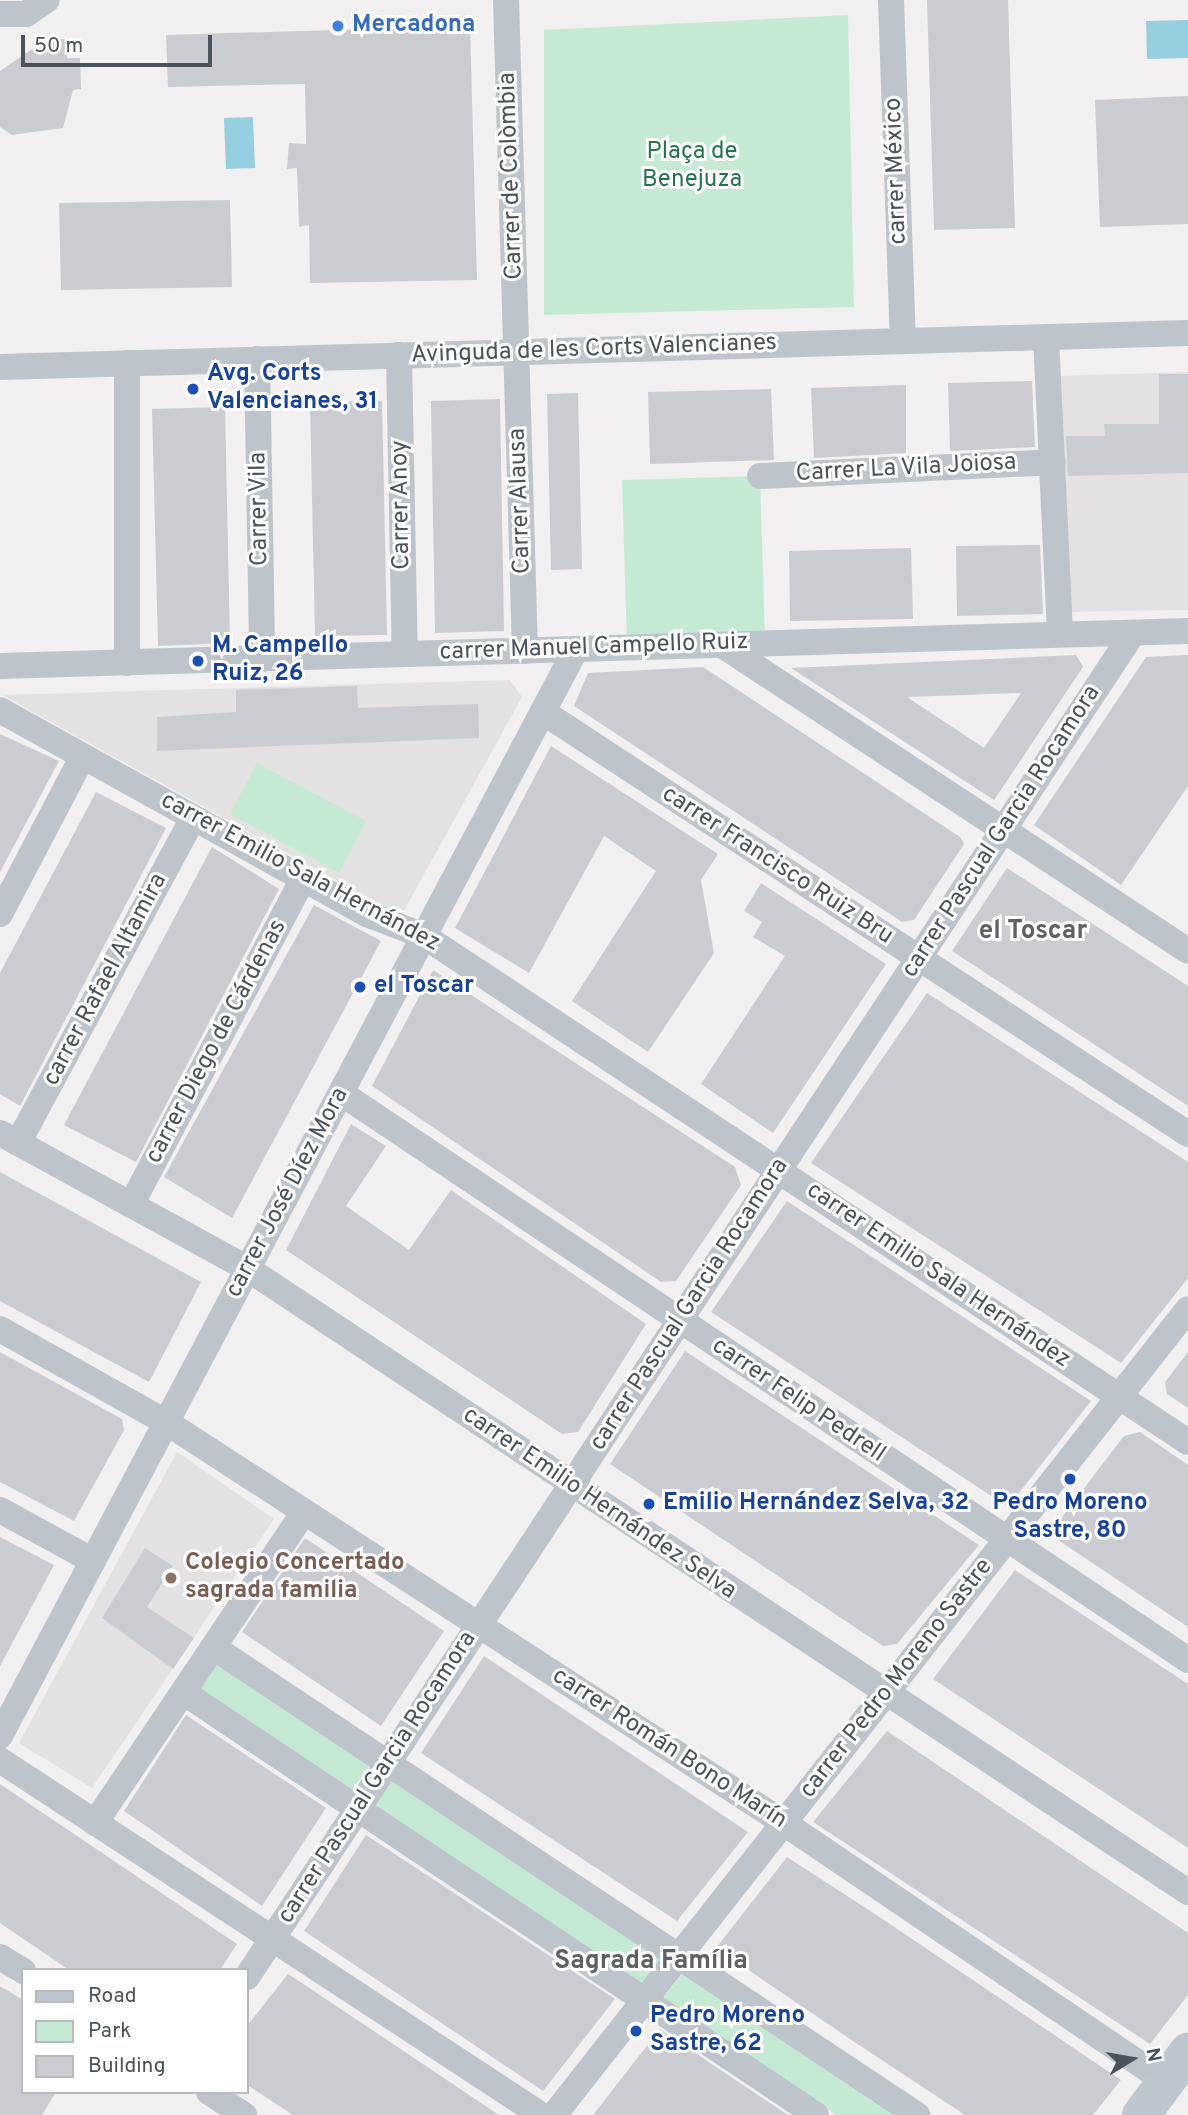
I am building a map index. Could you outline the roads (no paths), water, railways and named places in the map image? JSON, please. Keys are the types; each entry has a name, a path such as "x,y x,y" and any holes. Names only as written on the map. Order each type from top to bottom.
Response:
{"main road":[{"path":"1141,2115 1178,2067"}],"street":[{"path":"0,14 26,14 47,0"},
{"name":"Carrer de Colòmbia","path":"506,0 517,352"},
{"name":"carrer México","path":"891,0 903,341"},
{"name":"Avinguda de les Corts Valencianes","path":"0,367 1188,333"},
{"name":"Carrer La Vila Joiosa","path":"1046,337 1060,633"},
{"name":"Carrer Alausa","path":"517,352 526,651"},
{"name":"Carrer Anoy","path":"399,355 405,654"},
{"name":"Carrer Vila","path":"257,359 262,659"},
{"path":"127,363 127,663"},
{"name":"Carrer La Vila Joiosa","path":"760,476 1053,462"},
{"name":"carrer Manuel Campello Ruiz","path":"0,666 1188,631"},
{"name":"carrer Pascual Garcia Rocamora","path":"248,1975 356,1812 391,1764 478,1626 1133,633"},
{"path":"722,645 1188,951"},
{"name":"carrer José Díez Mora","path":"0,1736 576,649"},
{"name":"carrer Emilio Sala Hernández","path":"0,710 367,914 424,936 1188,1441"},
{"name":"carrer Francisco Ruiz Bru","path":"543,712 1188,1134"},
{"path":"0,914 83,756"},
{"name":"carrer Rafael Altamira","path":"9,1138 194,818"},
{"name":"carrer Diego de Cárdenas","path":"131,1205 303,878"},
{"name":"carrer Felip Pedrell","path":"341,1093 1006,1541 1188,1660"},
{"name":"carrer Emilio Hernández Selva","path":"9,1138 248,1269 570,1486 1188,1892"},
{"name":"carrer Pedro Moreno Sastre","path":"554,2115 642,1999 682,1958 784,1823 1188,1309"},
{"name":"carrer Román Bono Marín","path":"0,1329 166,1422 784,1823 1178,2067"},
{"path":"0,1510 93,1561"},
{"path":"95,1823 183,1692 216,1649 304,1512"},
{"path":"216,1649 917,2115"},
{"path":"183,1692 356,1812 816,2115"},
{"path":"0,1760 541,2115"},
{"path":"0,1956 21,1970"},
{"path":"212,2094 244,2115"}],"water":[{"path":"1188,20 1188,58 1147,59 1146,21"},
{"path":"253,117 255,168 226,169 224,118"}],"place":[{"name":"Mercadona","path":"338,26"},
{"name":"Avg. Corts Valencianes, 31","path":"193,389"},
{"name":"M. Campello Ruiz, 26","path":"198,661"},
{"name":"el Toscar","path":"360,987"},
{"name":"Pedro Moreno Sastre, 80","path":"1070,1479"},
{"name":"Emilio Hernández Selva, 32","path":"649,1504"},
{"name":"Colegio Concertado sagrada familia","path":"171,1578"},
{"name":"Pedro Moreno Sastre, 62","path":"636,2031"}],"district":[{"name":"el Toscar","path":"1033,932"},
{"name":"Sagrada Família","path":"651,1962"}],"park label":[{"name":"Plaça de Benejuza","path":"692,167"}]}
